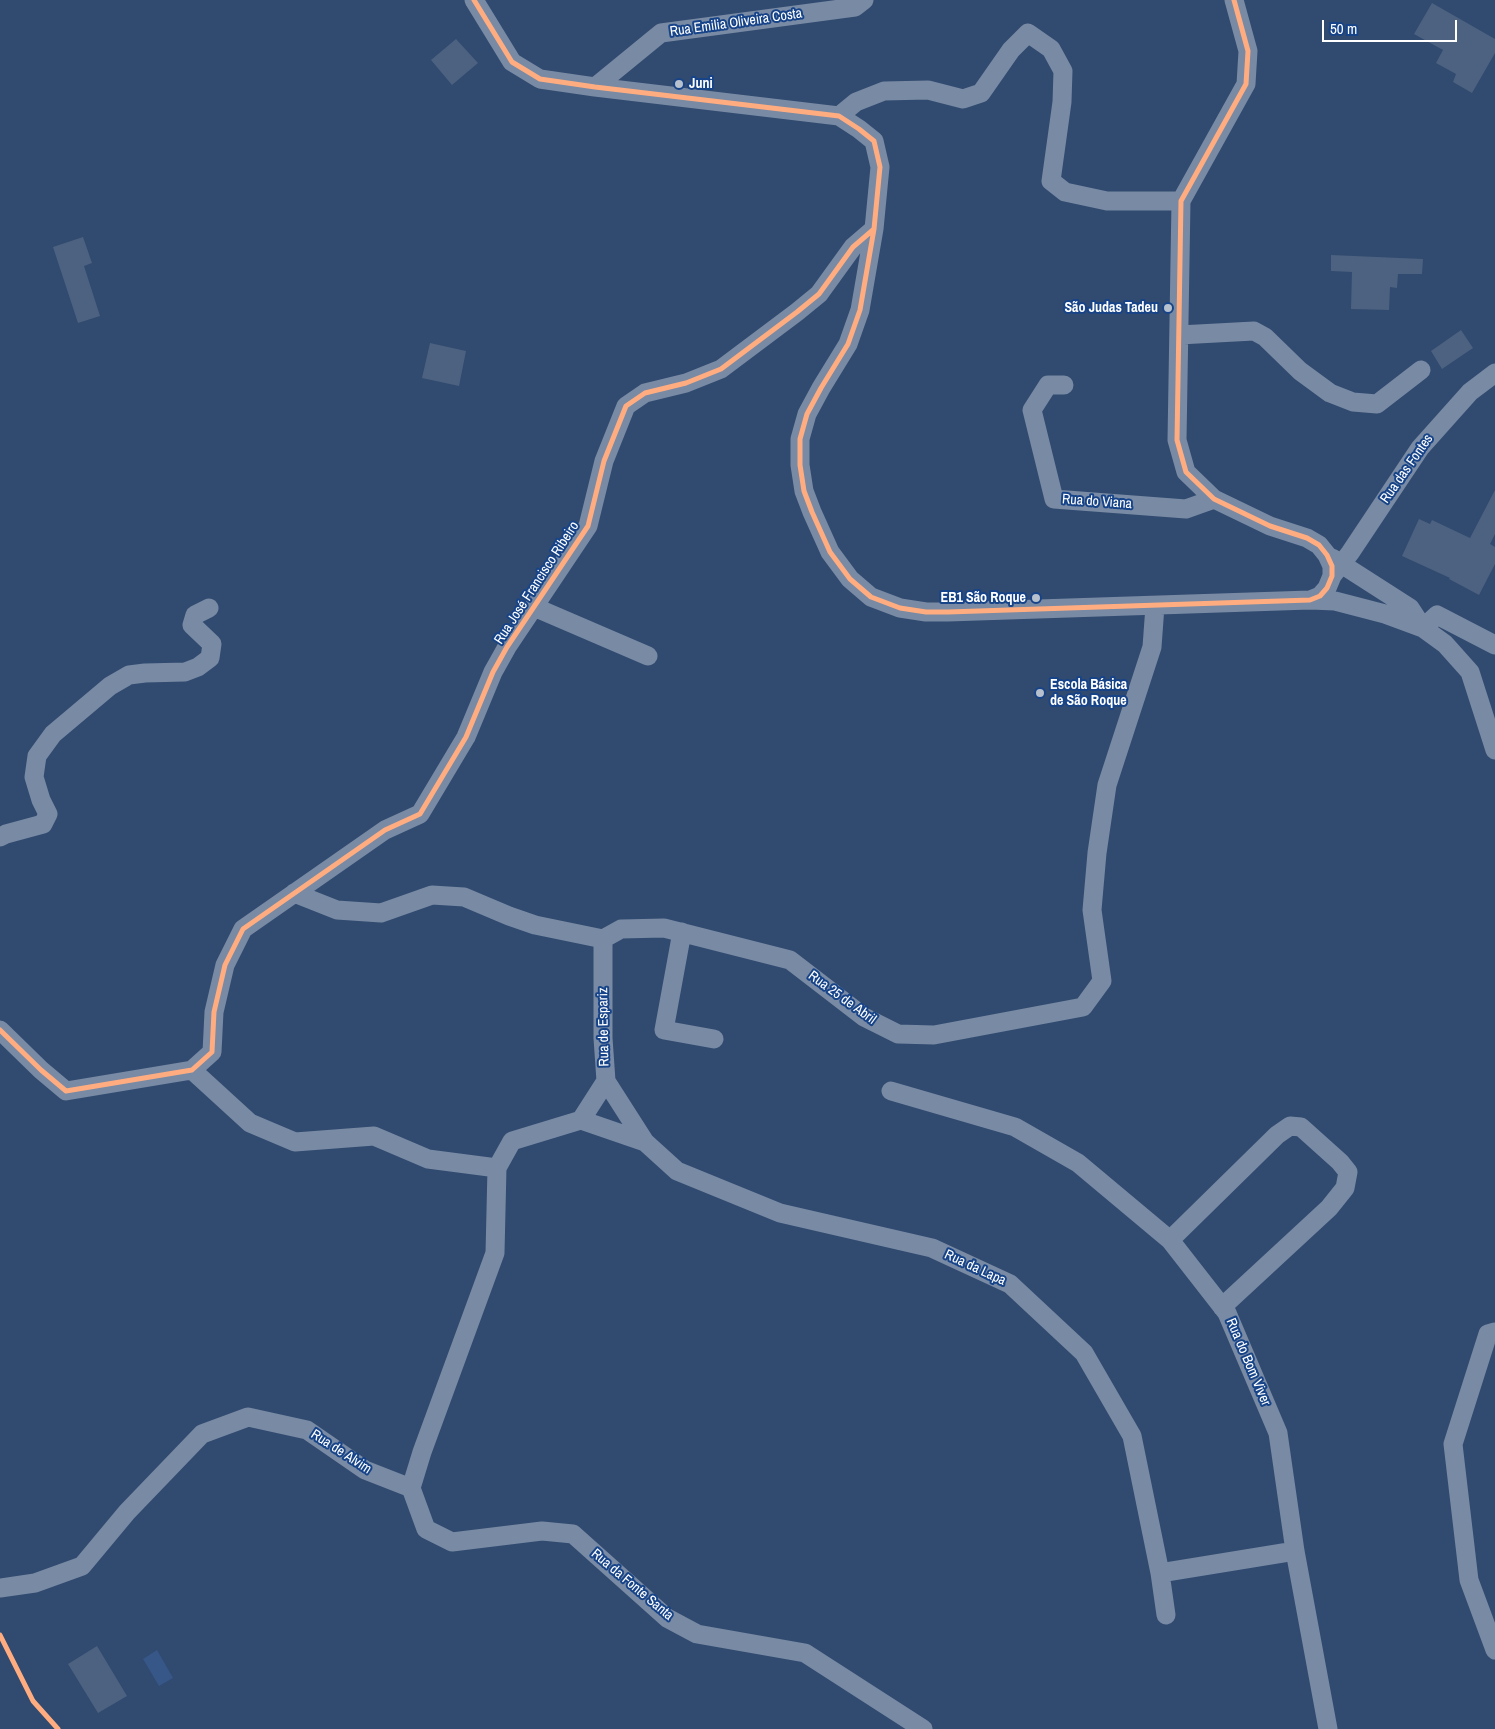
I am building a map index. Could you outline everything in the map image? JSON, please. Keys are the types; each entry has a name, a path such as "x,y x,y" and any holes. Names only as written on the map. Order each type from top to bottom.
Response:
{"street":[{"path":"474,0 512,62 540,79 839,116 859,128 874,141 880,167 874,229 860,310 848,344 807,414 800,439 800,465 804,491 812,512 830,552 850,579 871,597 900,608 926,612 1310,600 1320,596 1338,570"},
{"name":"Rua Emilia Oliveira Costa","path":"595,87 660,33 855,6 864,0"},
{"path":"1234,0 1248,50 1246,84 1181,201 1177,440 1186,472 1214,499 1270,526 1307,538 1319,545 1338,570 1385,614 1423,628 1445,644 1470,672 1495,750"},
{"path":"839,116 856,102 884,91 928,90 963,99 981,93 1010,50 1028,33 1051,49 1062,71 1062,102 1051,181 1065,192 1107,201 1181,201"},
{"name":"Rua José Francisco Ribeiro","path":"192,1070 212,1052 214,1012 225,965 242,929 385,830 420,814 466,737 493,672 507,647 588,526 604,462 626,406 645,393 686,383 721,369 819,294 853,247 874,229"},
{"path":"1179,335 1254,331 1265,337 1300,370 1330,393 1354,402 1377,404 1421,370"},
{"name":"Rua das Fontes","path":"1338,570 1420,448 1470,392 1495,372"},
{"name":"Rua do Viana","path":"1064,384 1048,385 1032,410 1054,499 1186,509 1214,499"},
{"path":"1338,570 1410,608 1423,628"},
{"name":"Rua 25 de Abril","path":"603,939 621,929 664,928 790,960 864,1017 898,1034 934,1034 1083,1007 1102,981 1092,910 1097,854 1107,785 1152,647 1155,606"},
{"path":"534,607 648,656"},
{"path":"0,837 43,824 48,814 41,800 34,777 38,756 53,734 110,686 129,676 146,673 185,672 198,667 210,658 212,644 192,625 195,615 209,608"},
{"path":"1423,628 1437,615 1495,645"},
{"path":"294,893 337,910 381,913 432,895 464,897 508,916 536,925 603,939"},
{"path":"682,932 664,1030 714,1039"},
{"name":"Rua de Espariz","path":"581,1120 606,1081 603,1038 603,939"},
{"path":"0,1030 41,1070 66,1091 192,1070 250,1123 295,1142 374,1136 428,1159 497,1168"},
{"path":"606,1081 645,1142"},
{"name":"Rua do Bom Viver","path":"891,1091 1015,1127 1078,1162 1170,1240 1227,1313 1278,1433 1294,1552 1328,1729"},
{"path":"412,1488 422,1452 495,1253 497,1168 512,1141 581,1120 645,1142"},
{"path":"1170,1240 1276,1135 1290,1126 1301,1127 1340,1162 1348,1172 1346,1188 1329,1208 1222,1308"},
{"name":"Rua da Lapa","path":"645,1142 677,1171 780,1212 932,1248 1010,1284 1084,1353 1132,1436 1160,1573 1166,1614"},
{"path":"1495,1332 1488,1334 1453,1444 1469,1580 1495,1650"},
{"name":"Rua de Alvim","path":"0,1588 35,1583 82,1566 127,1512 202,1434 248,1417 307,1430 365,1470 412,1488"},
{"name":"Rua da Fonte Santa","path":"412,1488 426,1529 452,1542 542,1532 573,1534 667,1618 697,1634 805,1653 923,1729"},
{"path":"1160,1573 1294,1552"}],"water":[{"path":"157,1650 173,1678 159,1686 143,1659"}],"building":[{"path":"1432,3 1495,39 1495,53 1472,93 1453,82 1456,74 1436,63 1443,50 1414,34"},
{"path":"456,39 478,63 452,85 431,60"},
{"path":"83,237 92,263 84,266 100,316 78,323 53,247"},
{"path":"1331,255 1423,259 1422,274 1398,274 1397,288 1390,287 1389,310 1351,309 1352,272 1331,271"},
{"path":"1461,330 1473,348 1442,369 1431,351"},
{"path":"430,343 466,351 459,386 422,378"},
{"path":"1495,490 1495,534 1490,544 1495,547 1495,564 1479,595 1450,578 1402,556 1419,519 1430,524 1432,520 1470,538"},
{"path":"97,1646 127,1696 98,1713 68,1664"}],"cycle path":[{"path":"474,0 512,62 540,79 839,116 874,141 880,167 874,229 860,310 848,344 807,414 800,439 800,465 804,491 812,512 830,552 850,579 871,597 900,608 926,612 1310,600 1320,596 1327,588 1332,576 1332,566 1327,555 1319,545 1307,538 1270,526 1214,499 1186,472 1177,440 1181,201 1246,84 1248,51 1234,0"},
{"path":"0,1030 41,1070 66,1091 192,1070 212,1052 214,1012 225,965 243,929 385,830 420,814 466,737 493,672 507,647 588,526 604,461 626,406 645,393 686,383 721,369 819,294 853,247 874,229"},
{"path":"0,1635 33,1701 58,1729"}],"place":[{"name":"Juni","path":"679,84"},
{"name":"São Judas Tadeu","path":"1168,308"},
{"name":"EB1 São Roque","path":"1036,598"},
{"name":"Escola Básica de São Roque","path":"1040,693"}]}
